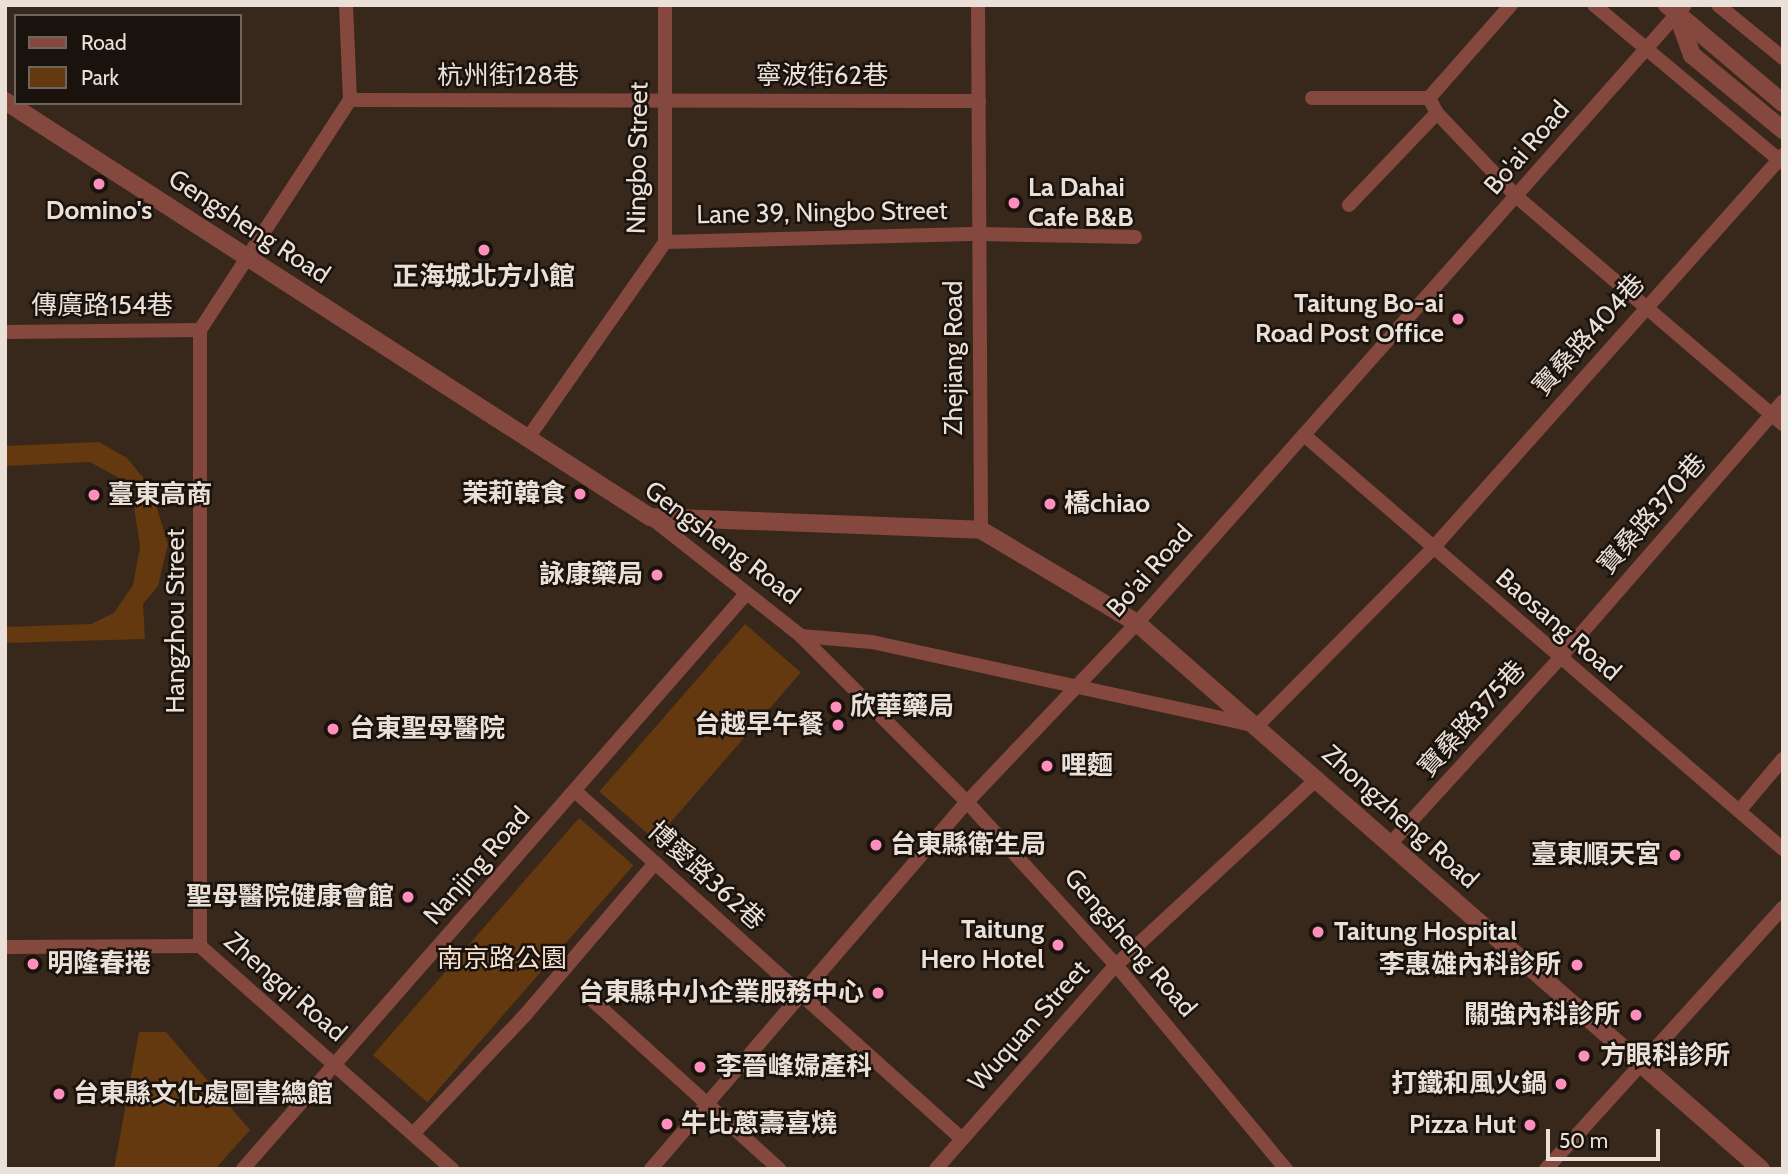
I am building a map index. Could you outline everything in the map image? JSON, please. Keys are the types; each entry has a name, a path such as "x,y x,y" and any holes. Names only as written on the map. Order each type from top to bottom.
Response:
{"street":[{"path":"200,330 249,259 350,100 346,5"},
{"name":"Ningbo Street","path":"528,438 665,242 665,5"},
{"name":"Zhejiang Road","path":"978,5 981,530"},
{"path":"1312,99 1429,99 1511,5"},
{"path":"1594,5 1781,159"},
{"path":"1717,5 1783,58"},
{"path":"1676,8 1783,103"},
{"path":"1676,8 1692,55 1783,130"},
{"name":"Bo'ai Road","path":"651,1169 804,997 968,802 1137,623 1517,197 1646,50 1676,8"},
{"path":"1429,99 1437,113 1517,197 1777,419"},
{"name":"杭州街128巷","path":"350,100 665,100"},
{"name":"寧波街62巷","path":"665,100 979,101"},
{"name":"Gengsheng Road","path":"5,102 650,517 801,636 968,802 1116,965 1286,1169"},
{"path":"1349,205 1437,113"},
{"name":"寶桑路404巷","path":"1257,726 1433,548 1646,306 1781,159"},
{"name":"Lane 39, Ningbo Street","path":"665,242 980,234 1135,237"},
{"name":"傳廣路154巷","path":"5,331 200,330"},
{"name":"Hangzhou Street","path":"200,330 200,946"},
{"name":"寶桑路370巷","path":"1559,659 1777,419 1783,401"},
{"name":"Baosang Road","path":"1304,435 1559,659 1783,849"},
{"path":"650,517 981,530 1137,623"},
{"name":"Nanjing Road","path":"243,1169 337,1065 746,594"},
{"name":"Zhongzheng Road","path":"1137,623 1392,842 1761,1169"},
{"name":"Zhongzheng Road","path":"801,636 872,642 1257,726"},
{"name":"寶桑路375巷","path":"1392,842 1559,659"},
{"path":"1739,811 1783,759"},
{"name":"Wuquan Street","path":"936,1169 1116,965 1318,778"},
{"name":"博愛路362巷","path":"575,790 962,1139"},
{"path":"413,1134 526,1014 655,863"},
{"path":"1546,1169 1783,908"},
{"name":"Zhengqi Road","path":"5,947 200,946 452,1169"},
{"path":"590,998 779,1169"}],"green space":[{"path":"99,442 127,458 150,486 168,544 158,586 143,604 145,639 5,643 5,627 91,624 114,613 133,585 140,547 134,506 119,478 90,462 5,466 5,446"},
{"path":"745,624 801,673 655,840 599,792"},
{"name":"南京路公園","path":"579,818 633,865 427,1102 373,1055"},
{"path":"139,1032 166,1032 250,1130 215,1169 114,1169"}],"place":[{"name":"Domino's","path":"99,184"},
{"name":"La Dahai Cafe B&B","path":"1014,203"},
{"name":"正海城北方小館","path":"484,250"},
{"name":"Taitung Bo-ai Road Post Office","path":"1458,319"},
{"name":"茉莉韓食","path":"580,494"},
{"name":"臺東高商","path":"94,495"},
{"name":"橋chiao","path":"1050,504"},
{"name":"詠康藥局","path":"657,575"},
{"name":"欣華藥局","path":"836,707"},
{"name":"台越早午餐","path":"838,725"},
{"name":"台東聖母醫院","path":"333,729"},
{"name":"哩麵","path":"1047,766"},
{"name":"台東縣衛生局","path":"876,845"},
{"name":"臺東順天宮","path":"1675,855"},
{"name":"聖母醫院健康會館","path":"408,897"},
{"name":"Taitung Hospital","path":"1318,932"},
{"name":"Taitung Hero Hotel","path":"1058,945"},
{"name":"明隆春捲","path":"33,964"},
{"name":"李惠雄內科診所","path":"1577,965"},
{"name":"台東縣中小企業服務中心","path":"878,993"},
{"name":"關強內科診所","path":"1636,1015"},
{"name":"方眼科診所","path":"1584,1056"},
{"name":"李晉峰婦產科","path":"700,1067"},
{"name":"打鐵和風火鍋","path":"1561,1084"},
{"name":"台東縣文化處圖書總館","path":"59,1094"},
{"name":"牛比蔥壽喜燒","path":"667,1124"},
{"name":"Pizza Hut","path":"1530,1125"}]}
